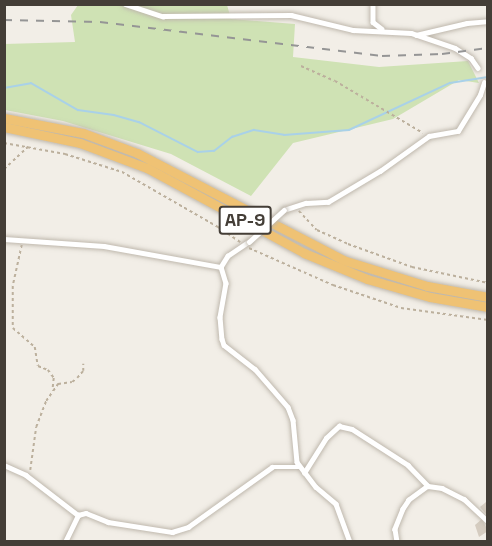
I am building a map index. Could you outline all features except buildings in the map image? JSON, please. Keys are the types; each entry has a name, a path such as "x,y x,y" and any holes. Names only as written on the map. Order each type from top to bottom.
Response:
{"highway":[{"name":"AP-9","path":"4,118 82,132 137,153 343,260 427,286 488,297"},
{"name":"AP-9","path":"4,127 80,143 139,164 185,186 304,253 367,279 430,297 488,307"}],"street":[{"path":"125,4 163,16 291,15 353,30 385,30 416,35 455,48 471,58 478,68"},
{"path":"374,4 373,22 385,30"},
{"path":"416,35 467,23 488,21"},
{"path":"350,542 336,504 300,467 293,420 288,407 255,369 224,345 220,317 226,283 221,267 228,256 247,244 284,210 294,205 328,202 337,198 429,136 458,131 480,95 484,83"},
{"path":"4,239 104,246 221,267"},
{"path":"304,473 326,438 336,428 343,426 395,456 420,475 428,486"},
{"path":"4,465 26,476 78,515"},
{"path":"78,515 86,513 108,522 172,532 188,527 272,467 300,467"},
{"path":"398,542 395,529 403,509 409,500 428,486 442,488 464,499 488,521"},
{"path":"65,542 78,515"}],"path":[{"path":"301,66 335,81 429,136"},
{"path":"4,143 66,154 122,172 247,244 333,285 401,308 488,320"},
{"path":"4,169 29,147"},
{"path":"294,205 317,230 348,244 412,267 488,283"},
{"path":"22,242 13,291 13,328 35,347 38,366 48,370 54,378 53,388 36,427 31,464 26,476"},
{"path":"53,388 58,384 72,382 83,371 83,364"}],"green space":[{"path":"78,5 227,5 231,19 295,24 293,57 379,67 468,61 479,83 459,80 393,119 293,143 251,196 171,154 63,121 5,110 4,44 75,42 71,15"}],"waterway":[{"path":"4,88 31,83 78,110 114,115 139,122 198,152 214,151 232,137 254,130 284,135 349,130 450,83 488,77"}],"railway":[{"path":"4,20 100,22 382,56 442,54 488,48"}]}
